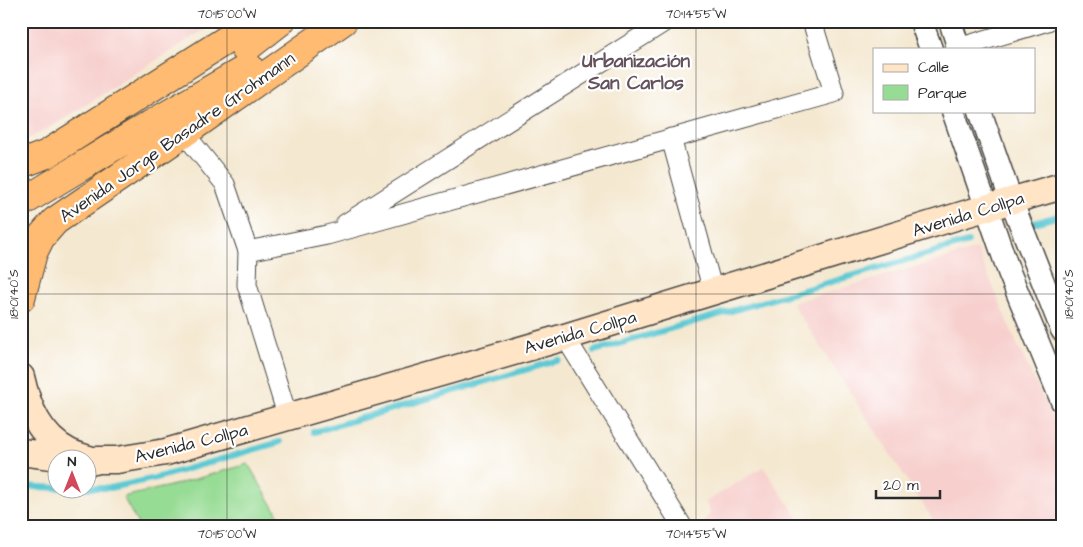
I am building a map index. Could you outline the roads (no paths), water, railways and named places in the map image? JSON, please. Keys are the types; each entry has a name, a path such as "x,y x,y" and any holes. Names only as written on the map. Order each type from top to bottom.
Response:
{"highway":[{"path":"21,164 48,154 256,21"},
{"path":"132,136 282,21"},
{"path":"21,203 328,21"},
{"name":"Avenida Jorge Basadre Grohmann","path":"21,298 33,253 41,237 54,222 343,21"}],"main road":[{"name":"Avenida Collpa","path":"98,460 117,460 166,452 288,418 565,337 1062,186"},
{"name":"Avenida Collpa","path":"21,377 30,407 39,426 51,440 66,450"},
{"name":"Avenida Collpa","path":"21,452 48,455"}],"street":[{"path":"327,235 666,21"},
{"path":"248,251 327,235 834,93 812,21"},
{"path":"921,21 931,48"},
{"path":"950,21 958,48 1048,21"},
{"path":"953,112 1062,330"},
{"path":"980,112 999,204 1009,272 1062,401"},
{"path":"184,133 225,184 248,251 247,285 288,418"},
{"path":"671,138 714,291"},
{"path":"565,337 682,526"}],"waterway":[{"path":"1034,223 1062,215"},
{"path":"594,351 968,242"},
{"path":"314,432 559,360"},
{"path":"98,488 110,488 156,478 280,442"},
{"path":"21,486 48,487"}],"district":[{"name":"Urbanización San Carlos","path":"636,71"}]}
